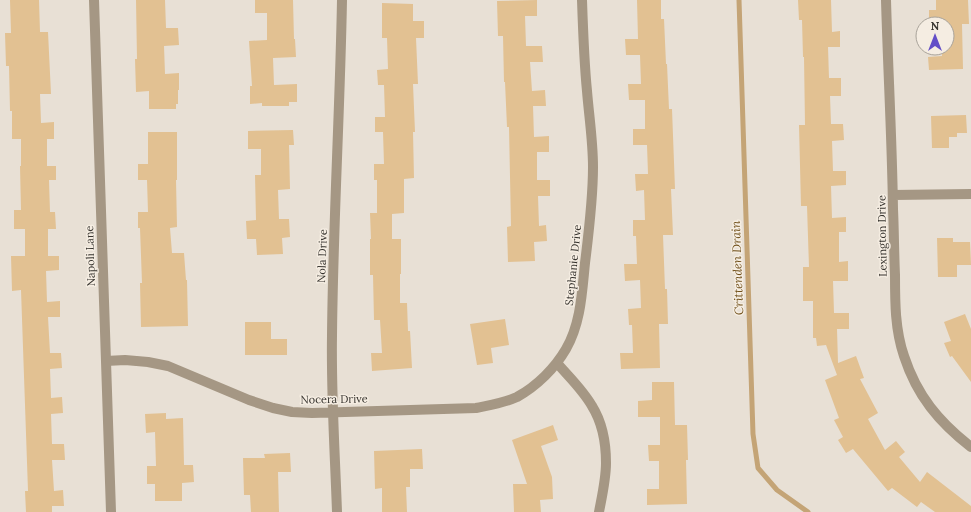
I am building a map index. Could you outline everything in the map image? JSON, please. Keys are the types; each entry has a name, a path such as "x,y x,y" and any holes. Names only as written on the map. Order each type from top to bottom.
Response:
{"street":[{"name":"Napoli Lane","path":"94,0 110,512"},
{"name":"Nola Drive","path":"337,512 332,337 342,0"},
{"name":"Stephanie Drive","path":"557,363 567,348 575,331 580,312 592,193 593,166 583,41 582,0"},
{"name":"Lexington Drive","path":"886,0 893,195 895,306 898,333 904,356 922,397 937,416 957,436 971,447"},
{"path":"893,195 971,194"},
{"name":"Nocera Drive","path":"106,361 125,360 168,366 249,400 273,408 292,412 312,413 476,408 496,404 516,397 532,387 557,363"},
{"path":"557,363 588,400 600,422 605,442 606,463 599,512"}],"building":[{"path":"10,0 39,0 40,32 48,32 51,94 40,94 41,123 54,122 54,139 47,139 47,166 56,166 56,180 49,180 50,212 55,212 56,229 48,229 48,256 59,256 59,270 46,271 47,302 60,301 60,317 48,317 50,353 61,353 62,368 50,369 51,398 62,397 63,413 51,414 52,444 64,444 65,460 52,460 54,491 63,490 64,506 52,506 52,512 26,512 25,491 28,491 21,290 12,291 11,256 25,256 25,229 14,229 14,210 21,210 21,139 12,139 9,66 6,66 5,33 11,33"},
{"path":"136,0 165,0 166,28 178,28 179,45 164,46 165,74 179,73 178,104 176,104 176,109 149,109 149,91 136,92"},
{"path":"255,0 293,0 296,57 273,58 274,85 297,84 297,102 289,102 289,106 262,106 262,103 250,104 250,86 252,86 249,41 267,40 267,13 255,13"},
{"path":"537,0 537,16 525,16 526,46 542,46 543,62 530,62 532,91 545,90 546,106 533,106 534,137 549,136 549,152 537,152 537,180 550,180 550,196 538,196 539,226 546,225 547,241 534,242 535,261 508,262 507,227 511,226 509,127 507,127 504,82 503,36 498,36 497,1"},
{"path":"637,0 661,0 661,19 664,19 669,109 672,109 675,189 671,189 673,235 663,235 668,324 659,324 660,368 621,369 620,353 633,353 632,325 629,325 628,309 641,308 640,280 625,281 624,264 637,264 636,236 633,236 633,220 645,220 644,190 636,191 635,174 648,174 647,145 633,145 633,129 645,129 645,100 629,100 628,84 641,84 640,55 626,55 625,39 638,39"},
{"path":"798,0 831,0 832,32 840,31 840,47 828,47 829,78 841,78 841,96 830,96 831,124 843,124 844,140 832,141 833,171 846,171 846,185 831,186 832,218 846,217 846,232 839,232 839,262 848,261 848,281 833,281 834,313 849,313 849,329 837,329 838,363 856,356 864,378 860,379 878,413 868,419 885,450 896,441 905,452 899,457 920,482 927,472 971,506 971,512 935,512 921,502 917,507 892,488 888,491 853,449 846,453 838,440 843,437 834,420 839,418 825,380 837,375 826,345 817,346 816,338 813,338 813,301 803,301 803,267 809,267 807,206 801,206 799,125 805,125 802,20 799,20"},
{"path":"936,0 968,0 969,24 962,24 963,69 929,70 928,57 955,56 955,16 929,16 929,10 936,10"},
{"path":"382,3 413,4 413,21 424,21 424,38 416,38 418,84 413,84 415,132 413,132 414,178 404,179 404,213 392,214 392,239 401,239 400,303 407,303 412,368 372,371 371,353 382,353 380,320 374,320 373,275 370,275 370,213 377,213 377,180 374,180 374,164 384,164 383,132 375,132 375,117 385,117 384,85 378,85 377,70 388,69 387,38 382,38"},
{"path":"966,115 967,133 957,133 957,137 949,137 949,148 932,148 931,116"},
{"path":"293,130 294,145 289,145 290,189 278,190 279,219 289,219 290,237 282,238 283,254 257,255 256,239 247,239 246,221 256,220 255,175 261,175 261,149 248,149 248,131"},
{"path":"148,132 177,132 177,227 170,228 172,253 184,253 187,280 188,326 141,327 140,283 142,283 138,212 148,212 147,180 138,180 138,164 148,164"},
{"path":"937,238 953,238 953,242 970,242 971,265 957,265 957,277 938,277"},
{"path":"965,314 971,329 971,382 952,356 950,357 944,343 951,341 944,322"},
{"path":"505,319 509,345 491,348 493,363 477,365 470,324"},
{"path":"245,322 271,322 271,339 287,339 287,355 245,355"},
{"path":"652,382 674,382 675,425 687,425 687,504 647,505 647,489 659,489 659,461 649,461 648,445 660,445 660,417 638,417 638,401 652,400"},
{"path":"166,413 166,419 183,418 184,465 193,465 194,482 182,483 182,501 155,501 155,484 147,484 147,466 156,466 155,432 146,433 145,414"},
{"path":"553,425 558,440 541,446 552,477 553,499 540,500 541,512 514,512 513,484 527,484 512,440"},
{"path":"422,449 423,469 410,469 410,487 406,487 407,512 382,512 382,488 375,489 374,451"},
{"path":"290,453 291,472 278,472 279,512 251,512 250,495 244,495 243,458 265,458 264,454"}],"waterway":[{"name":"Crittenden Drain","path":"739,0 753,434 758,468 777,490 808,512"}]}
